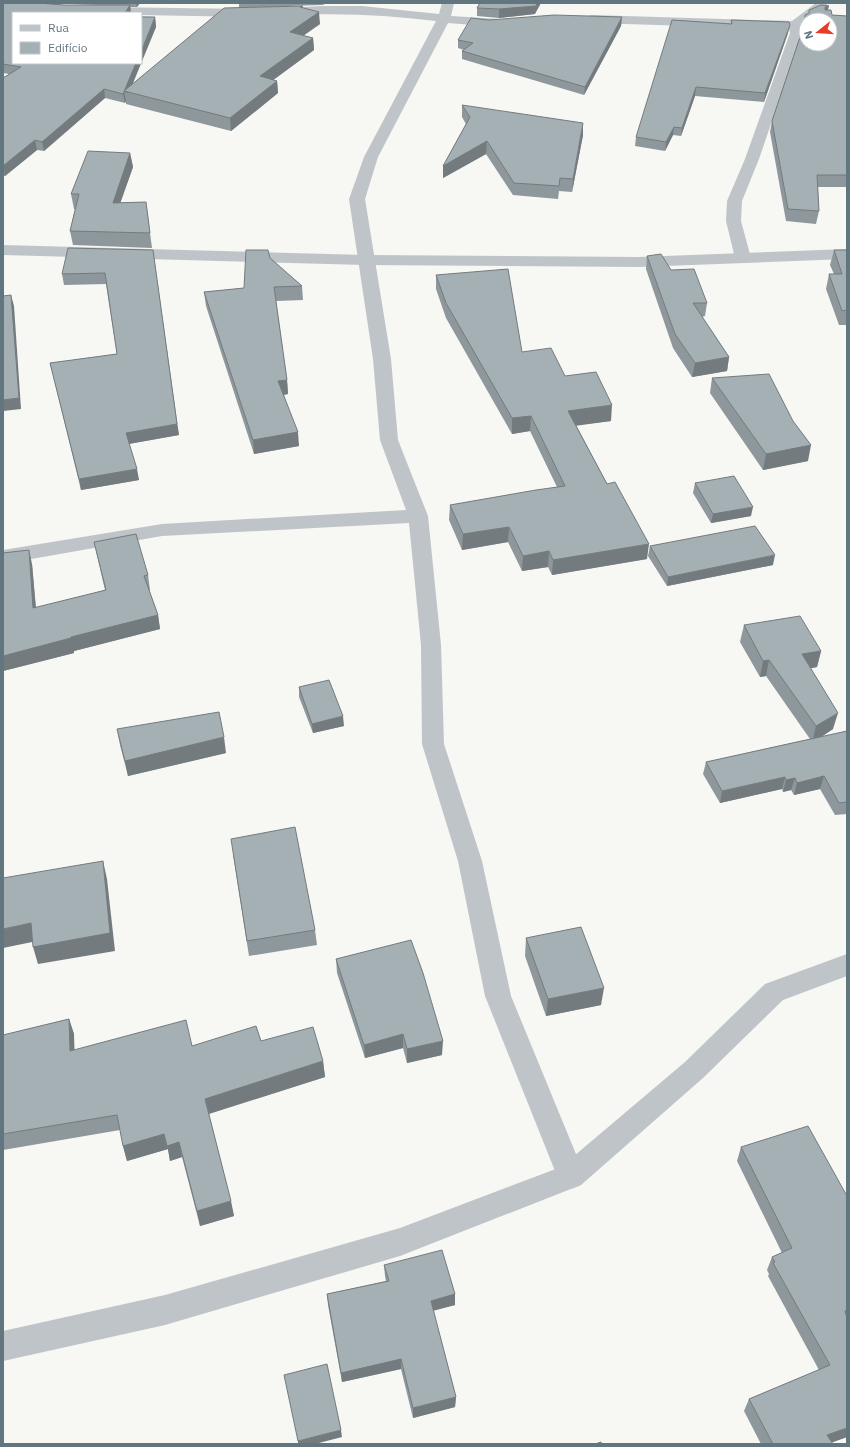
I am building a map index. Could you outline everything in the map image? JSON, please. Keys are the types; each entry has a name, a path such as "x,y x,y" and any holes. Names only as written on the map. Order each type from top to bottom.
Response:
{"street":[{"path":"448,3 444,18 371,157 357,199 365,260 382,359 389,440 418,516 431,645 433,744 470,861 498,996 571,1176"},
{"path":"813,12 820,7 822,3"},
{"path":"142,12 223,14 357,10 481,23 508,22"},
{"path":"90,11 134,12"},
{"path":"583,19 798,22"},
{"path":"743,258 733,216 736,196 747,172 779,76 798,28"},
{"path":"3,250 365,260 639,262 847,254"},
{"path":"3,557 162,530 418,516"},
{"path":"3,1346 164,1310 400,1242 571,1176 694,1070 774,992 847,966"}],"building":[{"path":"3,3 130,5 126,12 12,12 12,64 136,64 123,94 104,89 42,142 35,140 3,166 3,78 21,67 3,64"},
{"path":"480,3 537,3 536,6 499,9 477,8"},
{"path":"821,5 829,6 825,7 825,10 831,10 831,12 809,12 809,10"},
{"path":"303,6 300,7 319,12 290,32 313,38 260,76 277,81 230,118 124,91 224,8"},
{"path":"554,15 622,17 585,87 462,51 473,43 458,40 471,18 489,20"},
{"path":"838,15 847,16 847,175 817,175 819,211 788,209 772,121 798,43 798,52 838,52"},
{"path":"142,17 155,17 142,50"},
{"path":"672,20 732,24 731,20 789,22 790,25 765,93 696,87 682,128 674,127 666,142 636,137"},
{"path":"462,105 583,123 573,179 560,178 559,186 514,183 487,141 443,166 470,117"},
{"path":"88,151 130,153 113,203 146,202 150,233 70,231 79,194 71,194"},
{"path":"68,248 153,250 177,424 126,433 137,469 79,479 50,363 117,354 105,273 62,274"},
{"path":"246,250 268,250 270,258 302,286 274,287 287,380 278,381 298,432 253,440 204,292 244,288"},
{"path":"834,250 847,250 847,310 842,311 829,274 842,274"},
{"path":"661,254 671,270 694,269 707,303 693,303 729,357 695,363 675,334 647,256"},
{"path":"508,269 522,352 551,348 565,376 596,372 612,405 568,411 607,484 615,482 649,544 553,560 549,551 523,556 509,527 463,534 450,505 565,486 531,416 512,418 446,303 436,275"},
{"path":"11,295 19,398 3,400 3,296"},
{"path":"769,374 793,421 811,445 766,454 712,378"},
{"path":"734,476 753,507 713,514 695,483"},
{"path":"755,526 775,555 668,577 650,546"},
{"path":"136,534 148,575 144,576 158,615 3,656 3,553 29,550 33,608 106,590 94,542"},
{"path":"800,616 821,651 802,654 838,713 816,726 769,660 763,661 744,625"},
{"path":"329,680 343,716 312,724 299,687"},
{"path":"219,712 224,737 125,761 117,729"},
{"path":"847,731 847,802 839,803 824,776 797,783 795,778 786,780 785,777 722,791 706,762"},
{"path":"295,827 315,930 247,941 231,839"},
{"path":"103,861 110,933 33,947 31,923 3,929 3,878"},
{"path":"581,927 604,988 548,999 526,938"},
{"path":"411,940 423,973 443,1041 407,1049 403,1034 364,1045 336,959"},
{"path":"69,1019 70,1051 186,1020 192,1046 256,1026 261,1041 313,1027 323,1061 205,1099 231,1201 197,1211 179,1142 167,1146 164,1134 123,1146 117,1115 3,1134 3,1035"},
{"path":"808,1126 847,1196 847,1310 845,1311 847,1318 847,1428 827,1435 833,1444 773,1444 749,1399 830,1365 773,1263 775,1262 772,1257 792,1248 741,1147"},
{"path":"442,1250 455,1294 431,1301 456,1397 413,1408 401,1359 341,1373 327,1294 389,1281 384,1265"},
{"path":"327,1364 341,1430 298,1441 284,1375"}]}
